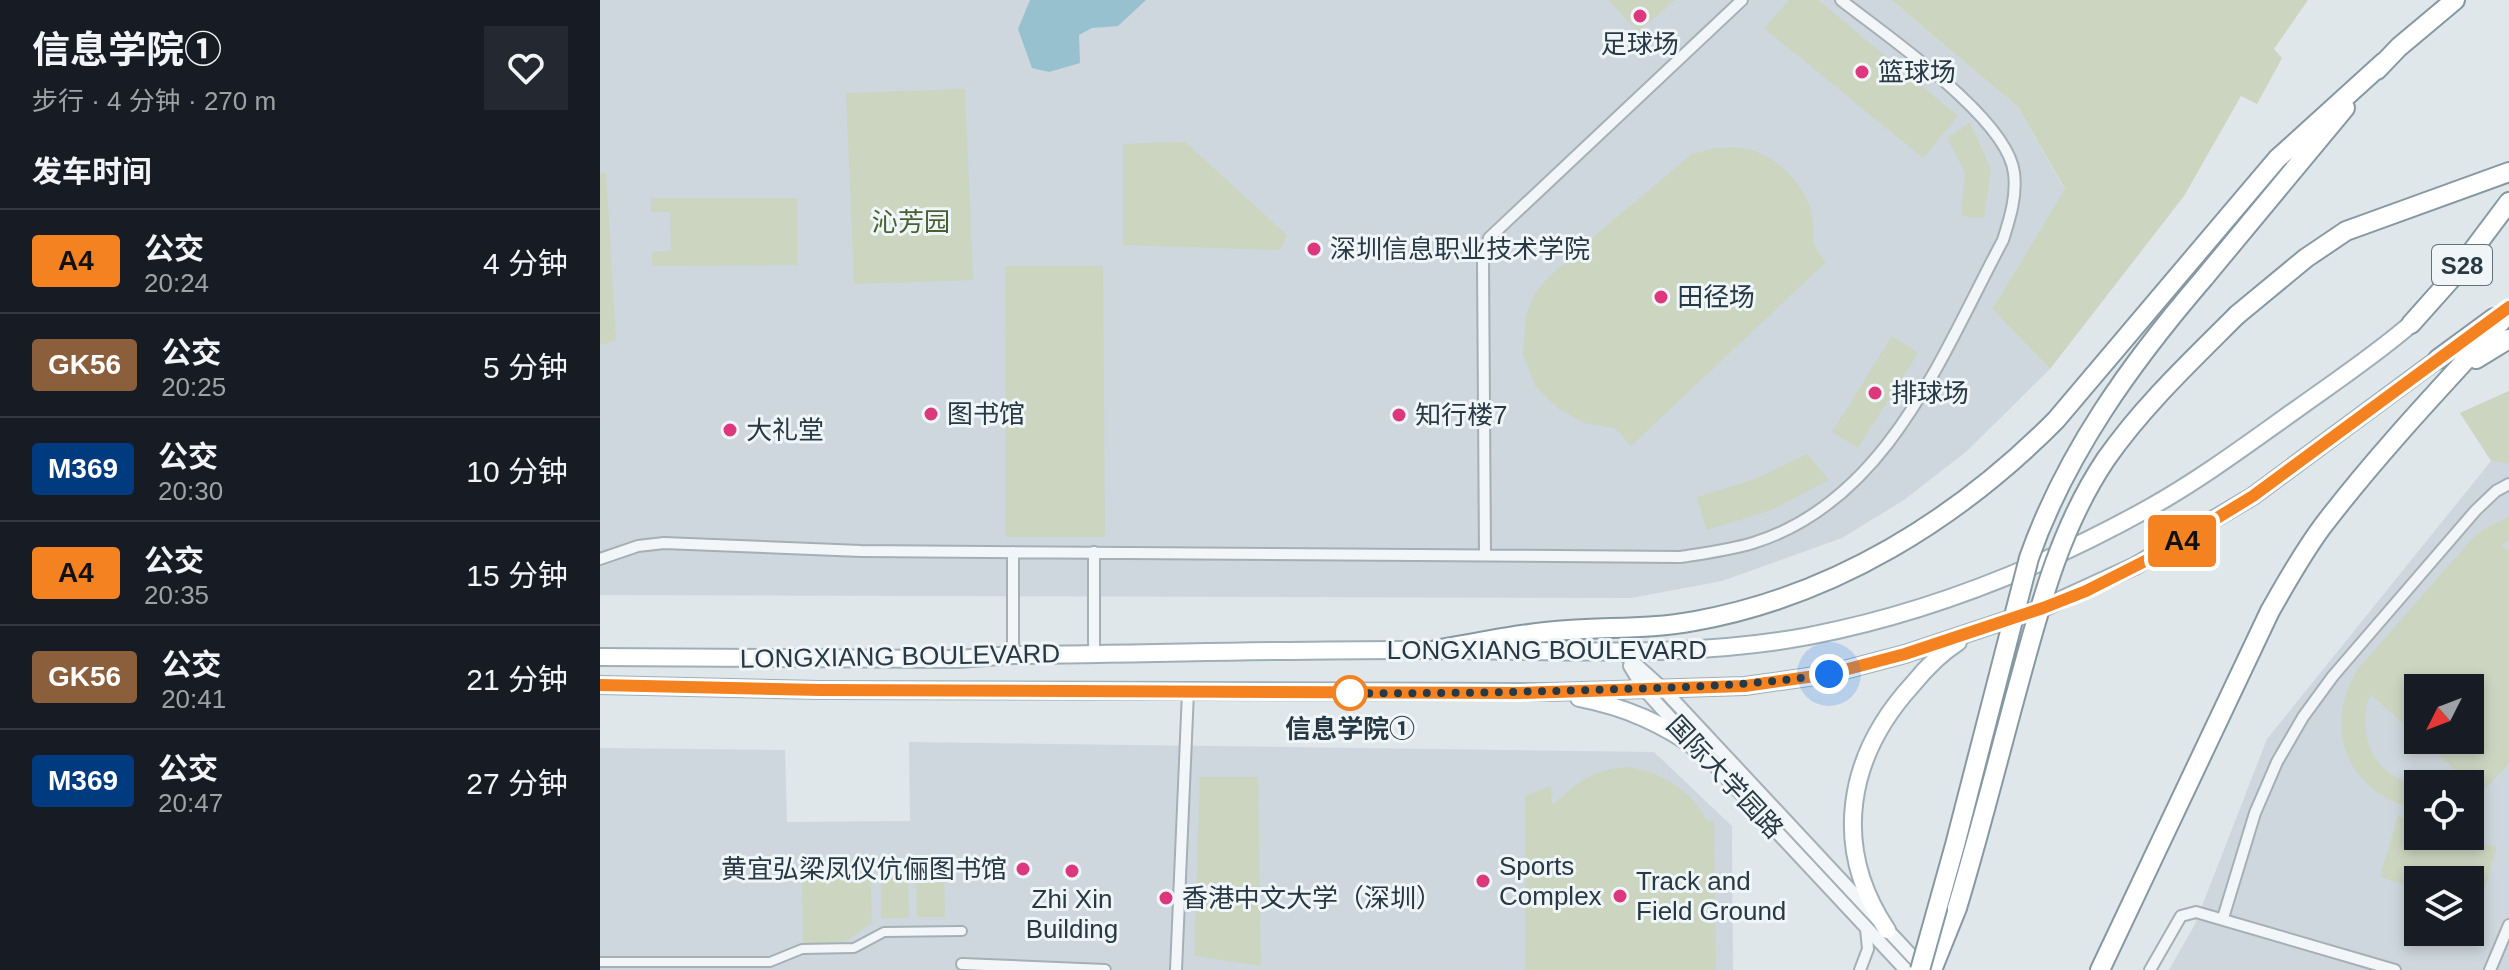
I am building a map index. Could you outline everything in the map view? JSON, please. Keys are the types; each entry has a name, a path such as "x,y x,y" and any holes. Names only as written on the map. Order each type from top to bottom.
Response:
{"highway":[{"path":"1436,650 1564,630 1671,625 1722,616 1827,580 1905,540 1986,484 2056,420 2277,159 2455,0"},
{"path":"1922,970 2029,558 2040,527 2074,459 2115,391 2204,278 2384,62"},
{"path":"1932,970 1957,908 2046,585 2069,526 2106,460 2186,365 2237,315 2306,258 2346,231 2509,172"},
{"name":"S28","path":"2411,324 2445,287 2509,202"},
{"name":"S28","path":"2438,359 2509,307"},
{"path":"2100,970 2270,611 2322,528 2401,431 2509,313"},
{"path":"2457,371 2509,339"}],"main road":[{"name":"LONGXIANG BOULEVARD","path":"600,657 958,659 1013,655 1436,650 1623,653 1696,651 1811,635 1897,614 2000,580 2102,533 2198,478 2375,353 2411,324"},
{"name":"LONGXIANG BOULEVARD","path":"600,685 820,690 1550,692 1745,686 1829,674 1883,661 2043,608 2086,591 2175,545 2253,496 2438,359"},
{"path":"1887,930 1867,897 1857,860 1852,818 1857,779 1873,739 1902,695 1936,659 1980,629"},
{"path":"1550,692 1633,711 1663,725 1702,752"}],"street":[{"path":"1485,555 1483,262 1489,238 1742,0"},
{"path":"600,559 638,546 664,543 861,551 1681,557 1754,543 1810,517 1837,498 1860,477 1902,423 1926,385 2003,240 2013,204 2014,171 2007,149 1992,127 1972,106 1841,0"},
{"path":"2223,918 2255,813 2277,762 2303,717 2333,676 2476,510 2496,491 2509,484"},
{"path":"1013,552 1013,655"},
{"path":"1094,552 1094,655"},
{"name":"国际大学园路","path":"1623,653 1663,689 1922,970"},
{"name":"国际大学园路","path":"1623,653 1644,689 1906,970"},
{"path":"1176,970 1188,692"},
{"path":"2150,970 2181,916 2196,912 2395,970"},
{"path":"2490,970 2509,925"},
{"path":"1860,970 1868,949 1866,929"},
{"path":"600,962 770,962 802,949 854,948 884,932 962,931"},
{"path":"962,964 1105,970"}],"shaded area":[{"name":"深圳信息职业技术学院","path":"600,0 1891,0 2018,107 2065,190 1992,309 2050,369 1967,451 1904,500 1842,538 1722,581 1631,598 600,595"},
{"path":"2509,391 2509,970 2169,970 2195,924 2267,739 2491,461 2460,413"},
{"name":"香港中文大学（深圳）","path":"909,742 1654,752 1732,826 1733,970 600,970 600,748 785,750 787,822 910,821"}],"green space":[{"name":"足球场","path":"1608,0 1675,0 1638,32"},
{"name":"篮球场","path":"1789,0 1818,0 1958,116 1923,158 1764,28"},
{"path":"1891,0 2308,0 2274,49 2282,58 2257,104 2241,96 2184,196 2050,369 1992,309 2065,189 2018,107"},
{"name":"沁芳园","path":"965,89 973,280 854,284 846,93"},
{"path":"1970,123 1991,169 1984,218 1961,216 1965,172 1947,138"},
{"path":"1185,142 1287,235 1280,250 1123,245 1123,144"},
{"name":"田径场","path":"1715,148 1752,150 1784,169 1807,200 1813,220 1814,242 1826,262 1631,446 1615,428 1584,423 1556,407 1535,386 1523,354 1526,315 1535,293 1546,280 1599,232 1692,154"},
{"path":"600,173 606,173 616,340 600,345"},
{"path":"651,198 797,198 798,265 652,266 652,252 671,251 670,212 651,212"},
{"path":"1005,266 1103,266 1105,537 1006,537"},
{"name":"排球场","path":"1892,336 1918,353 1858,448 1832,432"},
{"path":"2509,391 2509,464 2491,460 2460,413"},
{"path":"1807,454 1829,480 1771,510 1707,530 1697,497 1755,479"},
{"path":"2509,517 2509,541 2501,545 2509,552 2509,763 2484,789 2484,770 2455,770 2438,754 2484,754 2484,674 2404,674 2404,724 2370,694 2365,724 2372,752 2379,763 2404,781 2404,804 2374,790 2359,775 2348,757 2342,737 2342,715 2347,693 2357,670 2484,529"},
{"name":"Track and Field Ground","path":"1628,767 1652,773 1674,784 1693,800 1707,821 1714,821 1716,970 1526,970 1525,796 1551,786 1552,805 1594,774"},
{"path":"1200,777 1258,777 1261,966 1194,956"},
{"path":"2398,816 2404,818 2404,850 2484,850 2484,843 2497,847 2484,891 2484,866 2404,866 2404,885 2380,877"},
{"path":"801,859 870,861 872,923 843,943 803,943"},
{"path":"916,864 944,864 945,917 917,917"},
{"path":"881,865 908,865 909,918 881,918"}],"water":[{"path":"1030,0 1146,0 1118,26 1092,28 1079,35 1080,63 1049,72 1032,68 1018,29"}],"bus line":[{"name":"A4","path":"600,685 820,690 1520,693 1745,686 1829,674 1873,664 2043,608 2086,591 2155,556 2253,496 2509,307"}],"place":[{"name":"足球场","path":"1640,16"},
{"name":"篮球场","path":"1862,72"},
{"name":"深圳信息职业技术学院","path":"1314,249"},
{"name":"田径场","path":"1661,297"},
{"name":"排球场","path":"1875,393"},
{"name":"图书馆","path":"931,414"},
{"name":"知行楼7","path":"1399,415"},
{"name":"大礼堂","path":"730,430"},
{"name":"信息学院①","path":"1350,693"},
{"name":"黄宜弘梁凤仪伉俪图书馆","path":"1023,869"},
{"name":"Zhi Xin Building","path":"1072,871"},
{"name":"Sports Complex","path":"1483,881"},
{"name":"Track and Field Ground","path":"1620,896"},
{"name":"香港中文大学（深圳）","path":"1166,898"}],"route":[{"path":"1350,693 1338,693 1702,688 1745,686 1829,674"}]}
